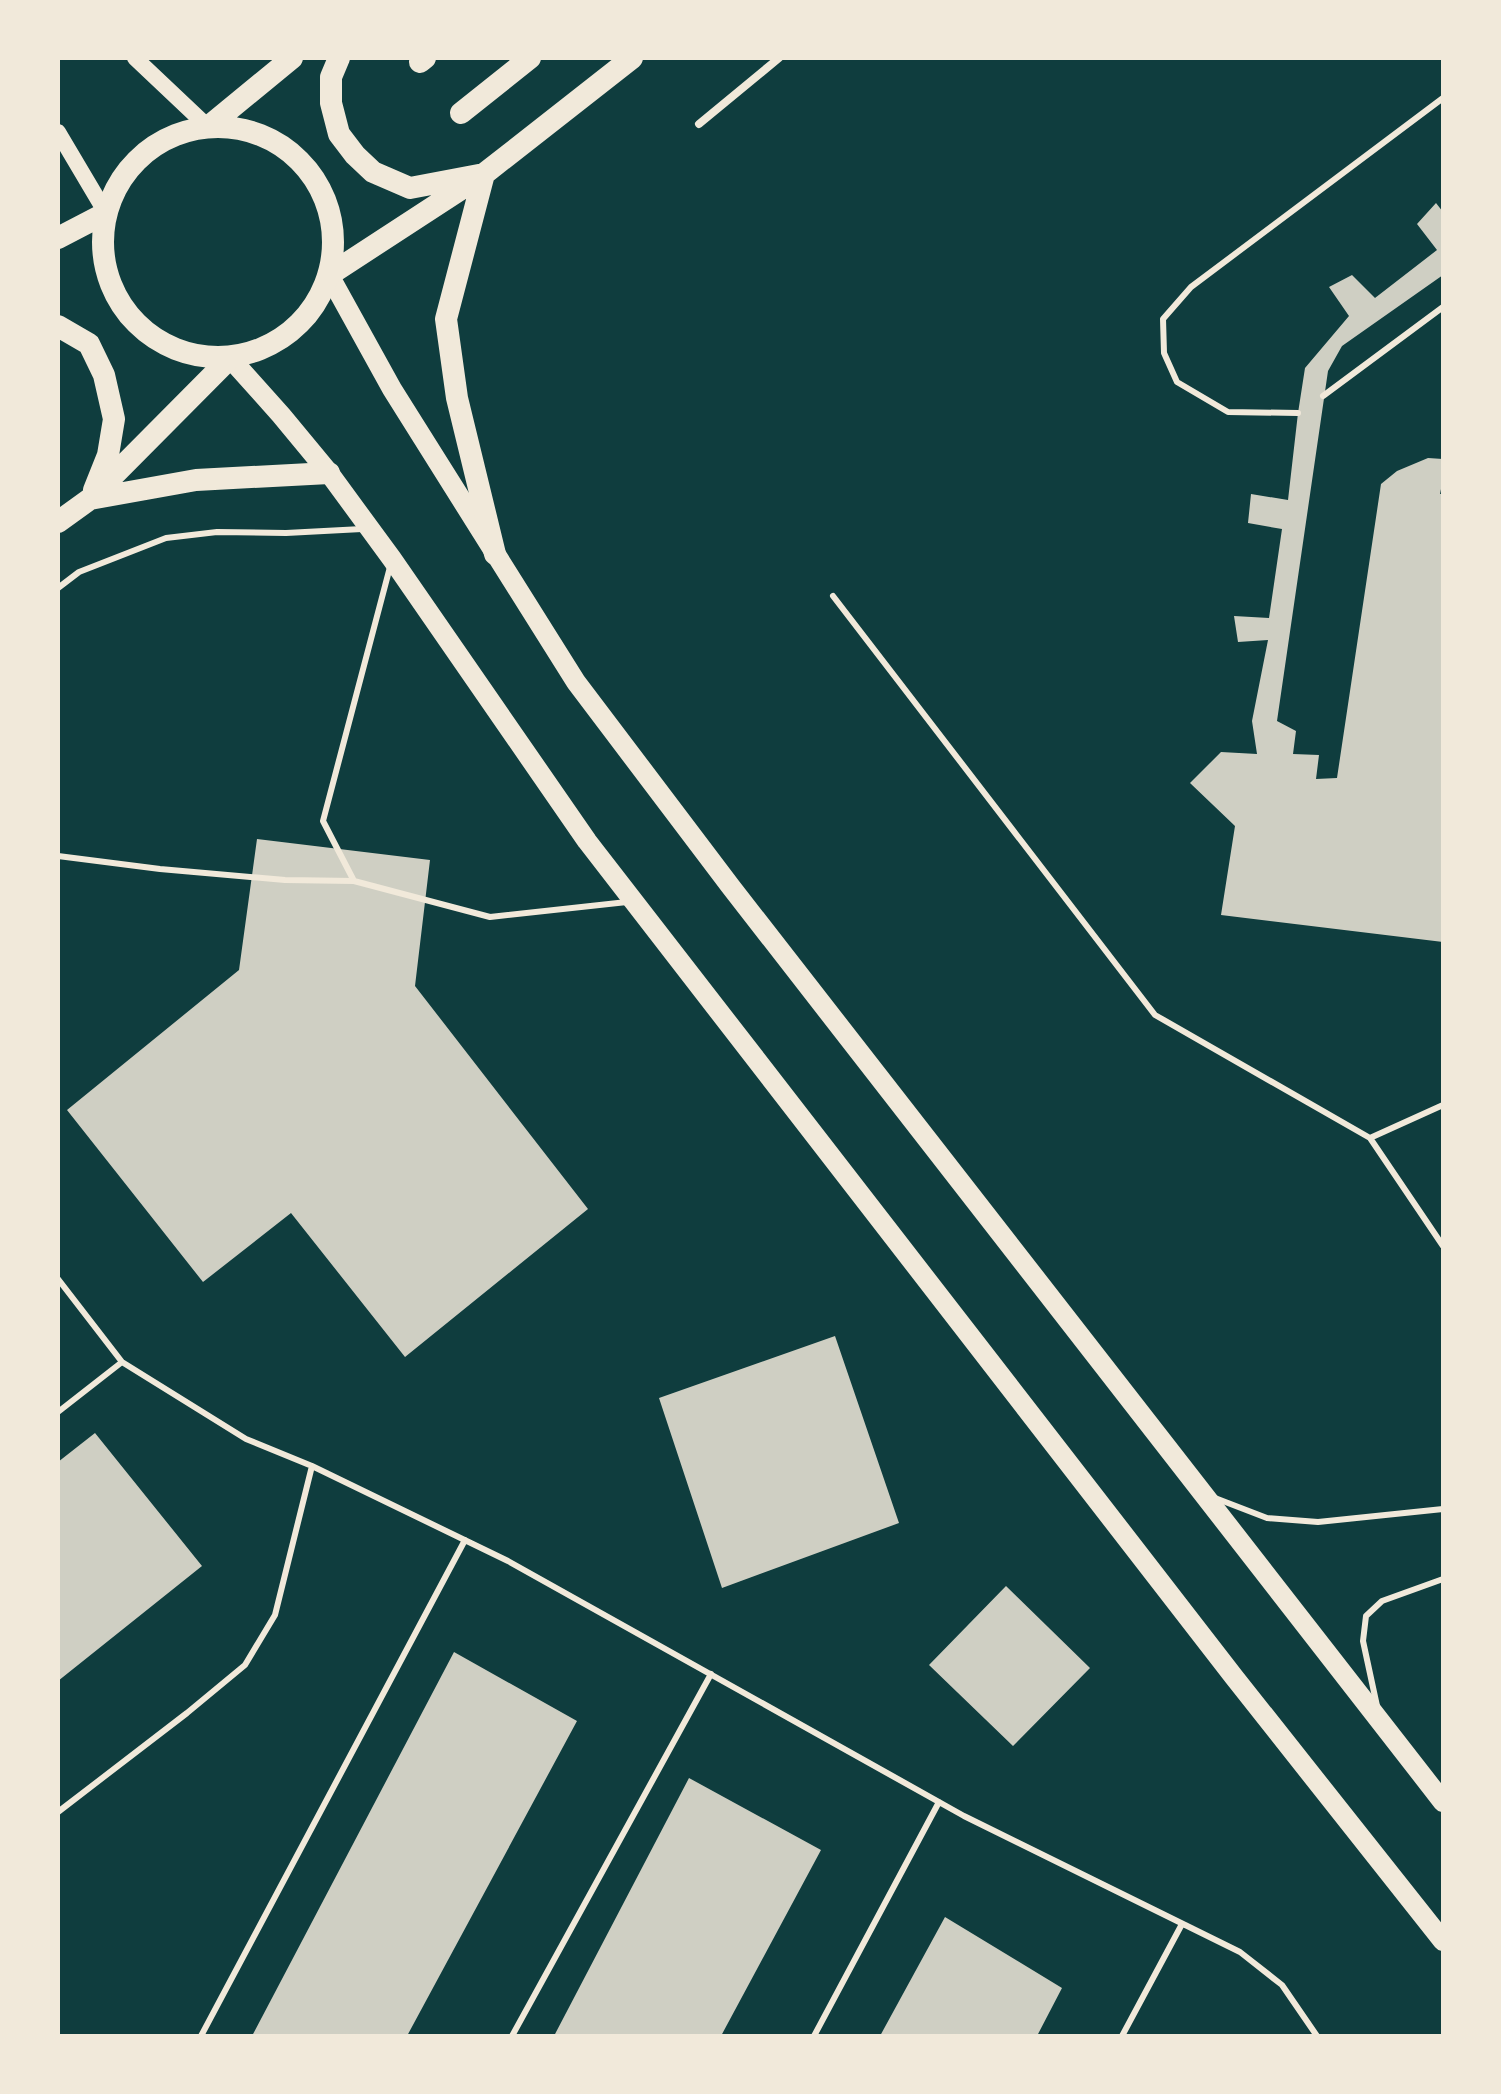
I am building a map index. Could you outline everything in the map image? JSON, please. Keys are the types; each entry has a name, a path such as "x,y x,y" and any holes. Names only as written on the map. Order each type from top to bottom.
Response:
{"highway":[{"path":"208,127 292,58"},
{"path":"339,58 331,77 331,103 339,134 373,172 410,188 484,174"},
{"path":"461,113 530,58"},
{"path":"329,275 484,174 632,58"},
{"path":"208,127 246,129 280,144 308,169 327,201 334,237 329,275 315,306 292,331 263,349 230,358 193,356 158,342 130,318 110,286 102,250 106,213 120,181 143,154 173,135 208,127"},
{"path":"484,174 446,319 457,398 495,554"},
{"path":"58,238 106,213"},
{"path":"58,326 89,344 104,375 114,419 108,455 90,499"},
{"path":"58,522 90,499 230,358"},
{"path":"90,499 196,480 329,473"}],"main road":[{"path":"135,58 208,127"},
{"path":"58,132 106,213"},
{"path":"329,275 392,389 576,682 731,887 1443,1802"},
{"path":"230,358 329,473 587,841 1224,1665 1443,1941"}],"street":[{"path":"699,124 779,58"}],"lane":[{"path":"1298,413 1228,412 1177,382 1164,353 1163,319 1191,287 1443,98"},
{"path":"1323,396 1443,307"},
{"path":"58,588 79,572 166,538 217,532 286,533 369,528"},
{"path":"354,881 323,821 392,559"},
{"path":"833,596 1155,1015 1370,1138 1443,1246"},
{"path":"58,856 285,880 354,881 490,917 634,901"},
{"path":"1370,1138 1443,1105"},
{"path":"58,1279 122,1362 246,1439 312,1466 508,1561 939,1802 1240,1952 1282,1985 1317,2036"},
{"path":"58,1412 122,1362"},
{"path":"58,1812 245,1665 275,1615 312,1466"},
{"path":"1202,1493 1267,1518 1318,1522 1443,1509"},
{"path":"201,2036 465,1540"},
{"path":"1381,1722 1363,1641 1366,1616 1382,1601 1443,1579"},
{"path":"512,2036 711,1674"},
{"path":"814,2036 939,1802"},
{"path":"1122,2036 1182,1924"}],"building":[{"path":"1436,203 1443,212 1443,275 1342,346 1328,371 1277,721 1296,731 1293,754 1319,755 1316,779 1337,778 1381,484 1397,471 1428,458 1443,459 1440,494 1443,494 1443,942 1221,915 1235,826 1190,783 1221,752 1257,754 1252,721 1268,640 1238,642 1234,616 1269,618 1282,529 1248,523 1251,494 1288,500 1305,368 1349,316 1329,287 1352,275 1375,298 1437,250 1417,224"},
{"path":"257,839 430,860 415,986 588,1209 405,1357 291,1213 203,1282 67,1110 239,970"},
{"path":"835,1336 899,1523 722,1588 659,1398"},
{"path":"95,1433 202,1566 58,1681 58,1462"},
{"path":"1006,1586 1090,1668 1013,1746 929,1665"},
{"path":"454,1652 577,1721 407,2036 252,2036"},
{"path":"689,1778 821,1850 721,2036 554,2036"},
{"path":"945,1917 1062,1988 1037,2036 880,2036"}]}
